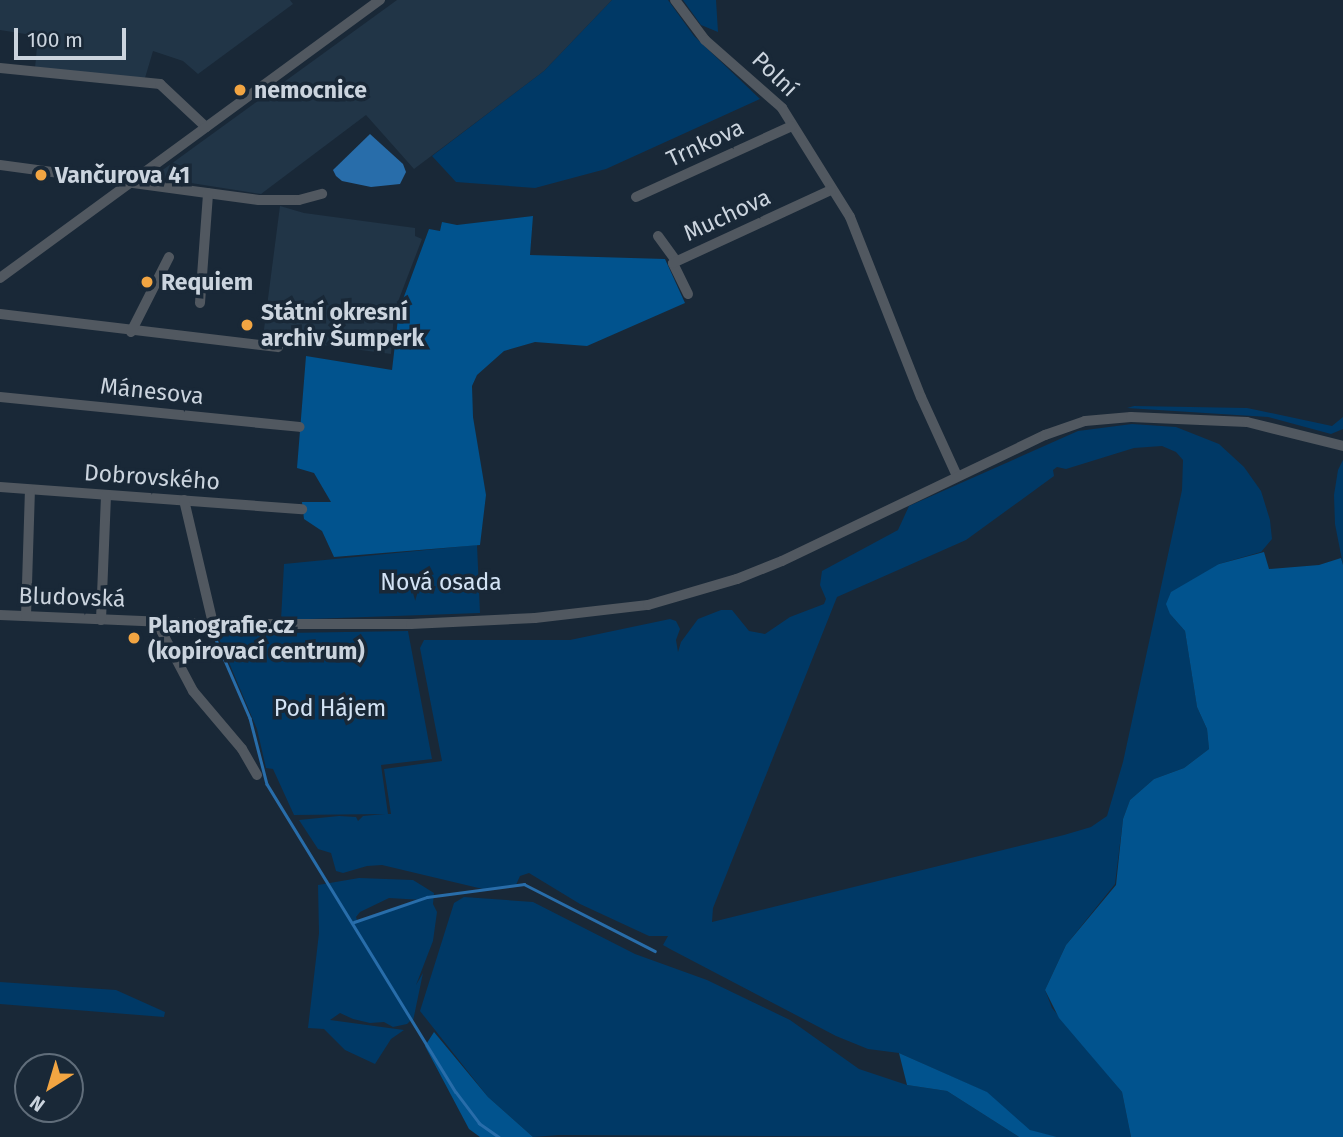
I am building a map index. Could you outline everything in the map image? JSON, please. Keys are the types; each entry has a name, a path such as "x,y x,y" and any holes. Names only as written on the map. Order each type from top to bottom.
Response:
{"street":[{"path":"0,278 380,0"},
{"name":"Polní","path":"675,0 705,40 782,107 857,231 921,397 957,475"},
{"path":"0,68 160,84 206,127"},
{"name":"Trnkova","path":"636,197 792,126"},
{"path":"0,165 259,200 299,200 322,194"},
{"name":"Muchova","path":"688,294 673,262 831,190"},
{"path":"200,303 208,193"},
{"path":"658,236 676,261"},
{"path":"131,332 169,257"},
{"path":"0,314 278,348"},
{"name":"Mánesova","path":"0,397 300,427"},
{"name":"Bludovská","path":"0,615 213,625 310,625 535,618 649,605 737,579 782,561 957,475 1055,431 1100,418 1247,422 1343,446"},
{"name":"Dobrovského","path":"0,488 302,509"},
{"path":"26,616 30,490"},
{"path":"101,620 106,495"},
{"path":"184,500 213,625"},
{"path":"156,621 193,691 242,750 257,775"}],"shaded area":[{"path":"0,0 290,0 293,4 198,74 183,61 153,51 145,78 35,68 38,36 0,30"},
{"path":"397,0 612,0 544,71 414,169 366,115 261,194 153,177"},
{"path":"370,134 403,164 406,172 400,184 371,187 342,181 336,176 333,170"},
{"path":"280,206 304,213 415,228 415,236 422,239 394,312 391,354 263,337"},
{"path":"533,216 530,255 665,259 685,303 587,346 535,342 504,351 477,375 472,386 473,417 486,495 480,545 334,557 322,531 304,519 302,502 331,502 314,473 297,468 306,356 392,370 399,310 429,229 440,231 442,222 457,225"},
{"path":"1264,552 1269,569 1319,565 1341,558 1343,565 1343,1137 1131,1137 1122,1092 1059,1018 1045,990 1066,945 1116,885 1123,819 1130,800 1154,779 1184,768 1209,749 1207,729 1197,707 1185,631 1170,614 1166,604 1171,592 1219,564"},
{"path":"434,1032 488,1097 533,1137 480,1137 469,1129 425,1046"},
{"path":"899,1053 987,1092 1030,1130 1057,1137 1019,1137 947,1091 907,1085"}],"green space":[{"path":"612,0 668,0 694,36 760,99 606,169 535,188 456,182 432,156 544,71"},
{"path":"683,0 716,0 718,32 701,25"},
{"path":"1127,408 1247,408 1332,426 1343,417 1343,429 1331,434 1268,417"},
{"name":"Pod Hájem","path":"1132,424 1176,427 1219,444 1244,467 1261,491 1270,520 1272,539 1261,552 1219,564 1170,614 1185,631 1197,707 1207,729 1209,749 1184,768 1154,779 1130,800 1123,819 1115,884 1066,945 1045,990 1052,1008 1122,1092 1131,1137 1057,1137 1033,1132 986,1092 899,1053 868,1049 836,1036 663,945 668,936 649,936 580,904 529,873 520,876 515,887 487,890 382,865 343,873 336,871 331,853 318,849 299,820 339,816 356,817 358,821 363,816 385,814 294,815 273,769 266,768 257,729 217,634 408,631 432,759 381,765 388,814 391,814 384,769 442,761 420,648 424,640 570,640 670,619 676,621 680,629 676,640 678,652 681,642 698,619 721,610 732,610 749,631 765,634 790,617 824,604 826,599 820,585 822,571 898,530 909,506 1078,431","holes":["1162,446 1176,452 1183,460 1182,490 1123,762 1107,816 1091,827 1064,835 712,922 713,908 837,597 966,540 1054,476 1053,470 1057,467 1066,469 1134,448"]},
{"path":"1343,460 1343,565 1335,524 1334,495 1338,470"},
{"name":"Nová osada","path":"477,545 480,613 281,620 284,564"},
{"path":"359,878 413,880 434,893 433,904 437,912 433,941 416,985 423,973 413,1021 412,1019 407,1024 393,1027 384,1022 370,1023 340,1013 330,1020 404,1030 391,1039 375,1064 345,1050 324,1029 308,1028 319,933 318,885","holes":["389,898 423,900 358,922 356,917 360,912"]},
{"path":"464,897 533,902 635,954 707,980 790,1020 859,1069 907,1085 947,1091 1019,1137 533,1137 488,1097 420,1011 454,903"},
{"path":"0,982 116,990 165,1012 164,1017 0,1004"}],"waterway":[{"path":"211,628 250,718 267,784 456,1092 479,1123 499,1137"},
{"path":"354,922 427,897 524,884 655,951"}],"place":[{"name":"nemocnice","path":"240,90"},
{"name":"Vančurova 41","path":"41,175"},
{"name":"Requiem","path":"147,282"},
{"name":"Státní okresní archiv Šumperk","path":"247,325"},
{"name":"Planografie.cz (kopírovací centrum)","path":"134,638"}]}
